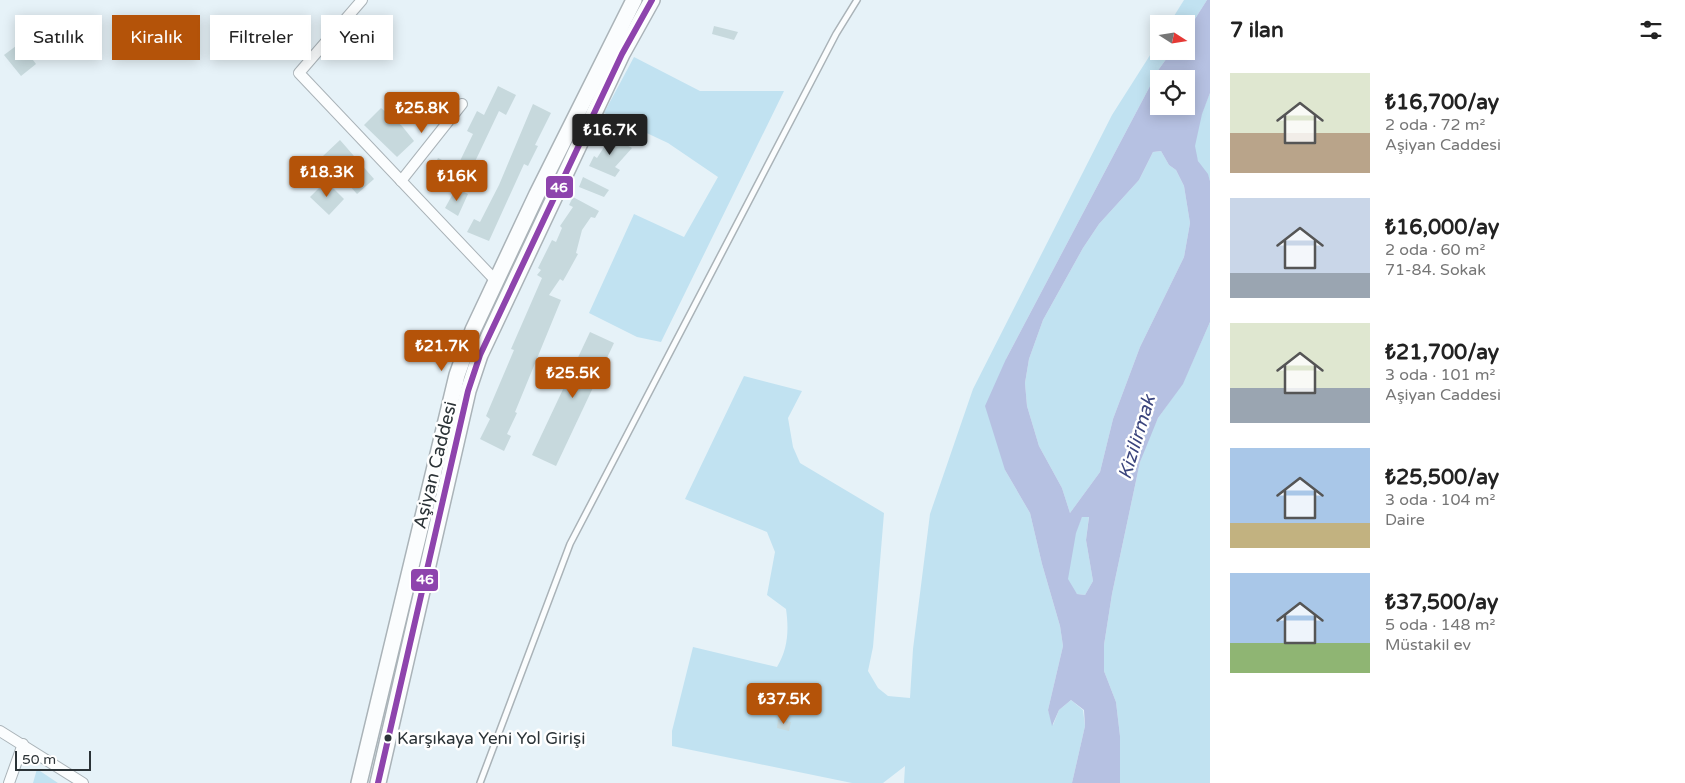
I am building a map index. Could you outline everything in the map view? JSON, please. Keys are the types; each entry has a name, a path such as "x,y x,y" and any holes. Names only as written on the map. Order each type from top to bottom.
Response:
{"street":[{"path":"362,0 299,73 496,281"},
{"name":"Aşiyan Caddesi","path":"358,783 457,375 473,330 496,281 614,37 634,0"},
{"name":"Aşiyan Caddesi","path":"378,783 466,400 480,355 622,54 652,0"},
{"path":"401,181 462,104"},
{"path":"0,731 83,783"},
{"path":"9,783 23,744"}],"lane":[{"path":"480,783 570,544 836,34 857,0"}],"shaded area":[{"path":"1184,0 1207,0 1195,19 1195,15 1175,15"},
{"path":"1150,55 1150,60 1166,60 1158,70 1150,70 1150,86 1006,359 1005,470 1030,513 1060,626 1063,646 1048,710 1053,725 1059,710 1071,700 1083,710 1085,726 1072,783 904,783 905,766 883,783 852,783 672,746 672,731 693,647 777,667 785,646 787,632 786,609 767,595 775,552 767,532 685,499 744,376 802,391 788,418 793,447 800,463 884,513 873,647 868,671 878,688 888,696 910,698 913,649 930,514 973,389 1112,115"},
{"path":"634,57 700,91 784,91 661,342 637,337 589,313 634,214 684,237 718,177 668,143 604,113"},
{"path":"1210,93 1210,181 1198,161 1195,153 1195,144 1200,117"},
{"path":"1161,151 1169,165 1176,170 1184,186 1190,223 1184,257 1140,347 1113,419 1100,472 1070,513 1062,488 1039,446 1027,406 1025,383 1029,359 1043,320 1083,248 1099,224 1139,180 1153,152"},
{"path":"1210,322 1210,783 1120,783 1120,736 1116,702 1104,671 1104,645 1112,594 1140,462 1148,439 1158,418 1183,383"},
{"path":"1089,516 1086,540 1093,581 1085,595 1077,594 1068,580 1067,574 1076,530 1082,517"},
{"path":"37,769 58,783 33,783"}],"water":[{"name":"Kizilirmak","path":"1207,0 1210,0 1210,93 1202,114 1195,146 1198,161 1208,174 1210,181 1210,322 1183,384 1158,418 1140,462 1112,594 1104,645 1104,671 1116,702 1120,736 1120,783 1072,783 1085,726 1084,710 1071,700 1059,710 1052,726 1048,710 1063,646 1060,626 1030,513 1005,470 985,406 1006,359 1150,86 1150,115 1195,115 1195,70 1159,69 1166,60 1195,60 1195,19","holes":["1161,151 1169,165 1176,170 1184,186 1190,223 1184,257 1140,347 1113,419 1100,472 1070,513 1062,488 1039,446 1027,406 1025,383 1029,359 1043,320 1083,248 1099,224 1139,180 1153,152","1082,517 1089,517 1086,540 1093,581 1085,595 1077,594 1068,579 1076,533"]}],"building":[{"path":"714,26 738,32 734,40 712,34"},
{"path":"15,47 15,60 33,60 36,64 21,76 4,55"},
{"path":"498,86 516,95 506,115 499,111 472,168 460,161 473,134 467,131 477,111 484,115"},
{"path":"424,92 440,110 429,123 410,108"},
{"path":"533,104 551,113 535,145 538,146 528,166 524,164 489,241 467,232 474,219 480,222 499,185"},
{"path":"381,108 402,126 414,141 397,157 364,125"},
{"path":"607,134 632,148 615,167 620,170 615,177 589,166 594,156 597,158 606,144 603,142"},
{"path":"340,140 374,179 357,194 323,156"},
{"path":"438,158 450,164 440,186 428,179"},
{"path":"583,177 609,190 604,197 579,187"},
{"path":"326,181 344,199 329,215 310,197"},
{"path":"456,188 468,194 458,216 445,208"},
{"path":"573,197 599,211 595,218 591,217 582,230 576,253 578,254 563,281 560,279 549,295 561,300 515,412 517,413 507,434 511,436 504,451 480,439 490,419 486,416 514,350 511,349 542,278 537,275 541,270 538,268 552,240 556,242 562,228 560,226 573,207 569,205"},
{"path":"590,332 614,343 556,466 532,455"},
{"path":"778,719 791,722 789,731 777,728"}],"transit line":[{"name":"46","path":"378,783 468,391 480,355 622,54 652,0"}],"place":[{"name":"Karşıkaya Yeni Yol Girişi","path":"388,738"}]}
